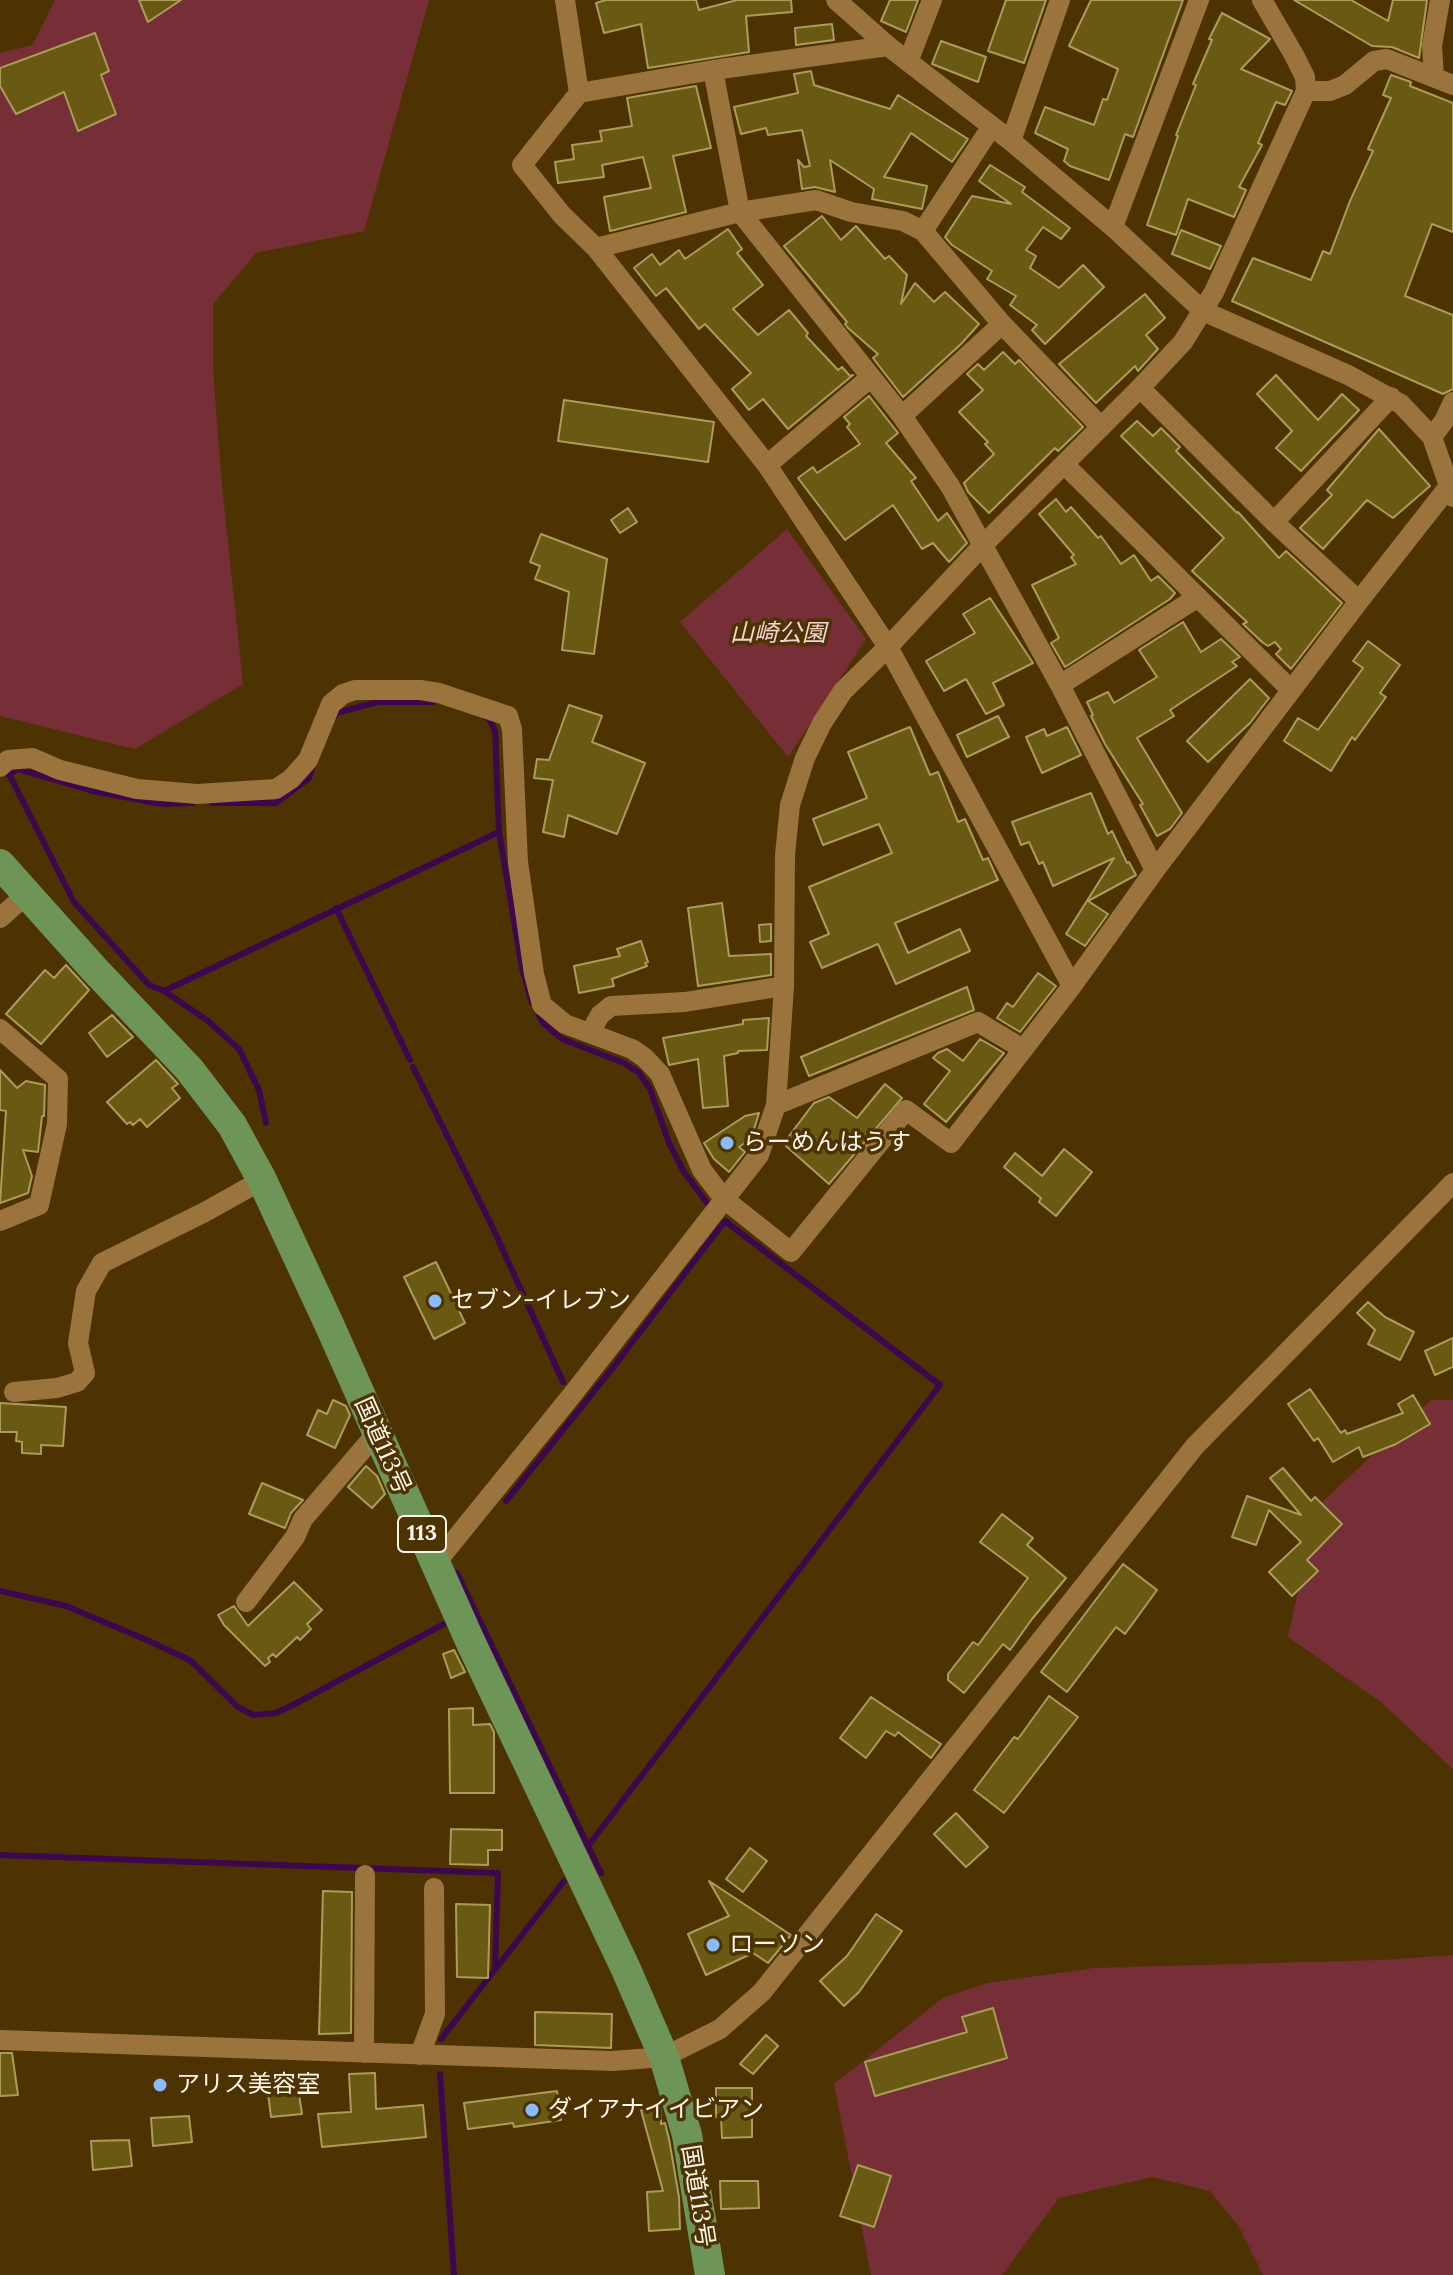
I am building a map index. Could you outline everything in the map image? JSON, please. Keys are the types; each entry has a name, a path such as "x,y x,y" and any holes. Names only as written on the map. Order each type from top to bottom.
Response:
{"highway":[{"name":"国道113号","path":"0,864 189,1069 232,1125 262,1180 435,1564 625,1967 664,2057 687,2135 710,2275"}],"street":[{"path":"565,0 579,93"},
{"path":"0,767 8,760 32,758 60,770 137,789 197,794 265,791 276,789 291,779 308,760 331,704 343,694 355,690 439,693 508,716 512,729 518,862 534,974 542,1005 565,1024 632,1049 645,1058 660,1074 702,1170 724,1199 791,1252 906,1110 951,1143 1359,601 1452,491 1432,437 1391,397 1203,311 1113,227 1011,141 888,46 836,0"},
{"path":"908,62 932,0"},
{"path":"1011,141 1060,0"},
{"path":"1113,227 1199,0"},
{"path":"435,1564 572,1395 759,1155 776,1105 784,986 785,855 790,805 801,770 822,723 843,691 1140,388 1183,342 1203,311 1306,91 1305,77 1262,0"},
{"path":"1440,0 1432,46 1444,81"},
{"path":"888,46 713,70 579,93 522,165 562,215 596,248 767,465 888,647 1072,986"},
{"path":"1306,91 1330,91 1345,85 1374,61 1387,59 1444,81"},
{"path":"713,70 740,212 902,416 950,486 1060,685 1155,870"},
{"path":"923,231 992,126"},
{"path":"596,248 740,212 816,200 851,212 903,221 923,231 1002,324 1101,427"},
{"path":"902,416 1002,324"},
{"path":"767,465 871,377"},
{"path":"1140,388 1274,522 1359,601"},
{"path":"1274,522 1391,397"},
{"path":"1432,437 1453,402"},
{"path":"1064,464 1291,690"},
{"path":"1060,685 1198,597"},
{"path":"0,918 28,893"},
{"path":"590,1033 600,1015 611,1006 685,1002 784,986"},
{"path":"776,1105 978,1022 1023,1049"},
{"path":"0,1029 58,1079 57,1124 39,1205 0,1221"},
{"path":"14,1392 57,1388 77,1382 85,1373 78,1343 86,1291 102,1263 262,1180"},
{"path":"0,2040 613,2061 664,2057 720,2029 762,1992 1195,1446 1453,1183"},
{"path":"246,1602 295,1537 303,1519 376,1434"},
{"path":"364,2053 365,1875"},
{"path":"420,2055 435,2014 434,1888"}],"green space":[{"path":"55,0 429,0 364,231 256,253 213,304 213,368 221,476 243,684 135,749 0,716 0,53 33,45"},
{"name":"山崎公園","path":"787,529 866,639 788,757 680,622"},
{"path":"1431,1400 1453,1400 1453,1769 1381,1702 1288,1637 1316,1508"},
{"path":"1453,1955 1453,2275 1263,2275 1239,2227 1210,2191 1152,2177 1059,2198 1002,2275 871,2275 834,2084 943,1998 987,1983 1094,1968 1382,1960"}],"building":[{"path":"139,0 181,0 148,22"},
{"path":"606,0 696,0 699,10 737,0 791,0 792,12 746,16 749,52 648,68 641,24 604,33 596,3"},
{"path":"890,0 918,0 906,32 881,21"},
{"path":"1006,0 1046,0 1024,63 988,51"},
{"path":"1091,0 1183,0 1133,137 1125,134 1109,180 1070,166 1064,161 1068,149 1035,133 1045,107 1094,125 1103,99 1107,100 1118,69 1069,46"},
{"path":"1294,0 1351,0 1388,21 1393,0 1427,0 1419,58 1392,47 1372,46"},
{"path":"1222,13 1270,39 1241,69 1292,91 1285,105 1276,102 1258,143 1262,145 1239,187 1246,190 1234,217 1188,199 1176,235 1147,225 1196,85 1193,84"},
{"path":"832,24 834,40 796,45 795,28"},
{"path":"95,33 109,71 101,75 116,114 78,131 64,92 16,114 0,86 0,68"},
{"path":"941,41 986,57 978,82 932,64"},
{"path":"811,71 814,85 890,109 898,95 968,139 952,162 911,133 884,177 927,186 922,209 872,199 874,189 830,160 835,192 815,187 802,189 798,160 804,167 810,166 802,130 768,135 766,128 741,134 734,107 798,93 794,74"},
{"path":"1391,75 1453,103 1453,232 1432,224 1405,296 1453,315 1453,389 1443,394 1232,301 1253,258 1311,280 1323,251 1330,254 1373,151 1368,149 1391,98 1383,95"},
{"path":"696,86 711,148 673,156 686,212 610,231 604,197 651,188 643,157 602,165 604,177 558,183 555,162 574,159 572,145 602,141 600,131 632,126 627,98"},
{"path":"990,165 1025,187 1022,192 1070,228 1061,239 1043,227 1026,250 1036,256 1030,268 1059,288 1083,265 1104,287 1045,344 1032,330 1037,325 1010,305 1016,296 987,279 992,271 945,237 972,196 1011,204 979,181"},
{"path":"822,216 841,240 856,226 885,259 889,256 907,275 901,304 915,283 934,302 945,292 979,324 903,397 873,358 878,354 848,328 847,322 784,246"},
{"path":"728,229 742,249 737,253 763,285 733,309 758,335 789,310 808,333 806,336 838,370 842,367 850,376 853,375 788,429 763,399 749,410 732,389 751,373 705,324 699,329 666,288 656,296 634,268 652,254 660,265 679,250 685,259"},
{"path":"1181,230 1221,246 1210,269 1172,254"},
{"path":"1145,294 1165,318 1146,335 1158,349 1138,371 1135,366 1096,403 1059,364"},
{"path":"1003,352 1015,364 1019,360 1083,427 1058,451 1055,448 989,513 968,492 964,483 994,454 985,444 988,442 959,412 983,390 967,374 978,364 984,370"},
{"path":"1276,375 1318,420 1342,394 1359,410 1301,471 1276,448 1292,431 1257,394"},
{"path":"869,396 898,433 886,443 916,478 911,481 938,521 947,513 967,543 949,562 933,543 922,549 893,505 845,540 798,478 813,467 817,473 860,444 847,427 850,424 844,417"},
{"path":"564,400 714,422 708,462 558,441"},
{"path":"1137,421 1153,436 1161,428 1180,447 1176,451 1279,558 1286,551 1342,603 1291,669 1276,654 1281,649 1275,642 1268,646 1262,642 1243,624 1247,622 1192,571 1224,538 1121,436"},
{"path":"1379,429 1430,486 1393,518 1367,500 1323,549 1300,528 1332,495 1327,490"},
{"path":"1056,499 1066,512 1071,507 1098,538 1101,536 1121,564 1134,555 1151,581 1158,576 1175,593 1065,667 1051,643 1059,638 1032,585 1076,564 1071,557 1074,555 1039,514"},
{"path":"628,508 637,522 620,533 611,520"},
{"path":"541,534 607,559 594,654 562,650 569,592 535,579 540,566 530,562"},
{"path":"990,598 1033,663 993,683 1004,705 986,714 966,679 944,691 926,661 975,633 963,614"},
{"path":"1183,622 1201,652 1221,639 1240,657 1232,662 1237,666 1170,710 1174,716 1137,738 1182,813 1170,829 1157,836 1140,805 1143,804 1105,744 1087,702 1108,692 1114,703 1157,677 1139,650"},
{"path":"1368,641 1400,665 1380,693 1386,697 1355,740 1352,737 1331,771 1284,741 1298,718 1318,730 1363,668 1353,661"},
{"path":"1250,679 1269,698 1250,723 1208,762 1187,741"},
{"path":"569,705 602,716 592,742 645,763 617,834 568,815 564,837 543,832 553,780 534,778 537,759 549,760"},
{"path":"998,716 1009,737 967,757 957,735"},
{"path":"910,727 930,775 938,772 958,822 965,819 983,860 988,858 998,880 895,923 908,953 960,929 970,951 896,984 878,944 822,968 810,942 829,934 809,887 892,853 879,824 823,845 813,819 867,798 848,752"},
{"path":"1067,727 1081,755 1042,773 1026,737 1044,729 1047,736"},
{"path":"1091,793 1108,834 1112,831 1136,875 1088,901 1108,914 1085,946 1066,934 1114,858 1053,886 1043,862 1039,864 1029,842 1021,845 1012,822"},
{"path":"722,903 729,956 771,954 771,975 698,986 688,908"},
{"path":"771,924 771,941 760,942 759,925"},
{"path":"641,941 647,966 612,979 614,986 579,993 574,966 620,956 617,949"},
{"path":"66,965 89,990 41,1044 6,1014 45,970 54,978"},
{"path":"1038,973 1056,986 1020,1032 997,1018 1007,1003 1013,1007"},
{"path":"967,987 974,1010 809,1076 801,1057"},
{"path":"112,1015 133,1037 107,1057 89,1033"},
{"path":"769,1018 767,1050 738,1051 724,1056 728,1106 703,1108 698,1059 669,1065 663,1038 743,1024 743,1020"},
{"path":"980,1039 1004,1053 946,1122 924,1104 950,1071 933,1058 947,1049 963,1061"},
{"path":"156,1060 178,1084 172,1088 180,1098 147,1127 140,1119 133,1125 130,1122 127,1124 107,1102"},
{"path":"0,1070 17,1088 26,1081 45,1085 38,1152 23,1150 32,1176 28,1193 0,1203 6,1111 0,1110"},
{"path":"885,1084 902,1098 829,1184 786,1146 786,1140 814,1103 829,1097 857,1118"},
{"path":"759,1113 751,1139 739,1147 745,1152 729,1172 714,1159 704,1143 745,1116"},
{"path":"1064,1149 1092,1172 1056,1216 1039,1202 1041,1198 1004,1167 1015,1153 1042,1176"},
{"path":"436,1262 465,1323 434,1339 404,1277"},
{"path":"1368,1302 1385,1317 1414,1332 1400,1360 1368,1344 1375,1330 1357,1313"},
{"path":"1453,1338 1453,1367 1435,1375 1425,1351"},
{"path":"1310,1389 1341,1433 1345,1430 1347,1434 1403,1413 1398,1404 1413,1395 1430,1424 1396,1444 1363,1457 1359,1447 1333,1462 1318,1438 1314,1441 1288,1404"},
{"path":"333,1400 346,1406 350,1415 335,1448 307,1435 318,1410 327,1414"},
{"path":"0,1403 66,1407 63,1446 41,1445 41,1454 22,1453 22,1442 16,1441 17,1432 0,1432"},
{"path":"366,1466 377,1476 385,1494 372,1508 348,1487"},
{"path":"1283,1468 1311,1501 1315,1497 1342,1524 1307,1560 1318,1571 1292,1596 1269,1572 1301,1542 1269,1510 1256,1545 1232,1537 1247,1496 1301,1515 1270,1478"},
{"path":"262,1483 303,1500 291,1513 285,1528 249,1514"},
{"path":"1002,1514 1033,1538 1027,1545 1066,1578 1010,1650 1003,1644 964,1693 948,1680 948,1674 973,1642 978,1645 1028,1578 980,1542"},
{"path":"1123,1564 1157,1590 1125,1634 1116,1627 1067,1692 1041,1672"},
{"path":"294,1582 322,1610 307,1624 311,1629 300,1640 297,1637 276,1657 273,1654 265,1666 218,1615 234,1606 248,1626"},
{"path":"454,1650 465,1672 451,1678 443,1654"},
{"path":"1049,1696 1078,1717 1004,1813 974,1790 1014,1737 1018,1739"},
{"path":"871,1697 941,1744 931,1758 898,1732 895,1736 886,1731 866,1758 840,1738"},
{"path":"473,1708 473,1725 490,1724 494,1732 494,1793 450,1793 449,1709"},
{"path":"956,1813 988,1847 966,1867 934,1834"},
{"path":"451,1829 502,1830 502,1850 488,1850 488,1865 450,1864"},
{"path":"750,1848 767,1861 743,1892 726,1879"},
{"path":"709,1881 791,1935 768,1963 753,1953 706,1975 688,1934 729,1916"},
{"path":"323,1891 352,1892 351,2033 319,2034"},
{"path":"456,1904 490,1905 488,1978 457,1977"},
{"path":"876,1914 902,1931 859,1992 844,2006 820,1981 847,1956"},
{"path":"993,2008 1007,2058 875,2096 865,2062 967,2032 962,2017"},
{"path":"535,2012 612,2014 611,2048 535,2045"},
{"path":"766,2035 778,2046 753,2074 740,2064"},
{"path":"0,2053 12,2053 18,2095 0,2096"},
{"path":"375,2073 376,2109 423,2105 426,2137 322,2147 318,2114 351,2112 349,2074"},
{"path":"297,2081 302,2114 271,2117 267,2085"},
{"path":"716,2088 752,2088 752,2137 722,2138 721,2117 716,2117"},
{"path":"557,2091 561,2120 514,2127 513,2123 468,2129 464,2103"},
{"path":"641,2110 661,2110 661,2124 665,2123 669,2139 679,2197 680,2229 649,2231 647,2192 663,2191"},
{"path":"189,2116 192,2142 153,2146 151,2118"},
{"path":"129,2140 132,2166 93,2170 91,2141"},
{"path":"858,2165 891,2176 874,2227 840,2216"},
{"path":"720,2181 758,2181 759,2208 721,2209"}],"waterway":[{"path":"335,716 336,713 378,702 433,702"},
{"path":"485,717 489,718 495,731 499,832 522,968 532,1003"},
{"path":"212,803 276,803 309,778 313,766"},
{"path":"9,775 18,769 97,792 162,804 193,803"},
{"path":"8,772 74,902 149,985 164,991 208,1021 239,1049 259,1090 266,1123"},
{"path":"164,991 499,832"},
{"path":"336,908 410,1060"},
{"path":"539,1016 562,1039 624,1063 639,1073 650,1089 669,1143 684,1172 707,1203"},
{"path":"413,1067 491,1224 563,1382"},
{"path":"506,1501 725,1221 940,1385 588,1846"},
{"path":"457,1573 601,1873"},
{"path":"0,1591 66,1606 191,1661 238,1707 253,1715 276,1713 295,1704 444,1624"},
{"path":"0,1855 498,1873 495,1969"},
{"path":"441,2039 564,1881"},
{"path":"440,2074 454,2275"}],"place":[{"name":"らーめんはうす","path":"727,1143"},
{"name":"セブン-イレブン","path":"435,1301"},
{"name":"ローソン","path":"713,1945"},
{"name":"アリス美容室","path":"160,2085"},
{"name":"ダイアナイイビアン","path":"532,2110"}]}
